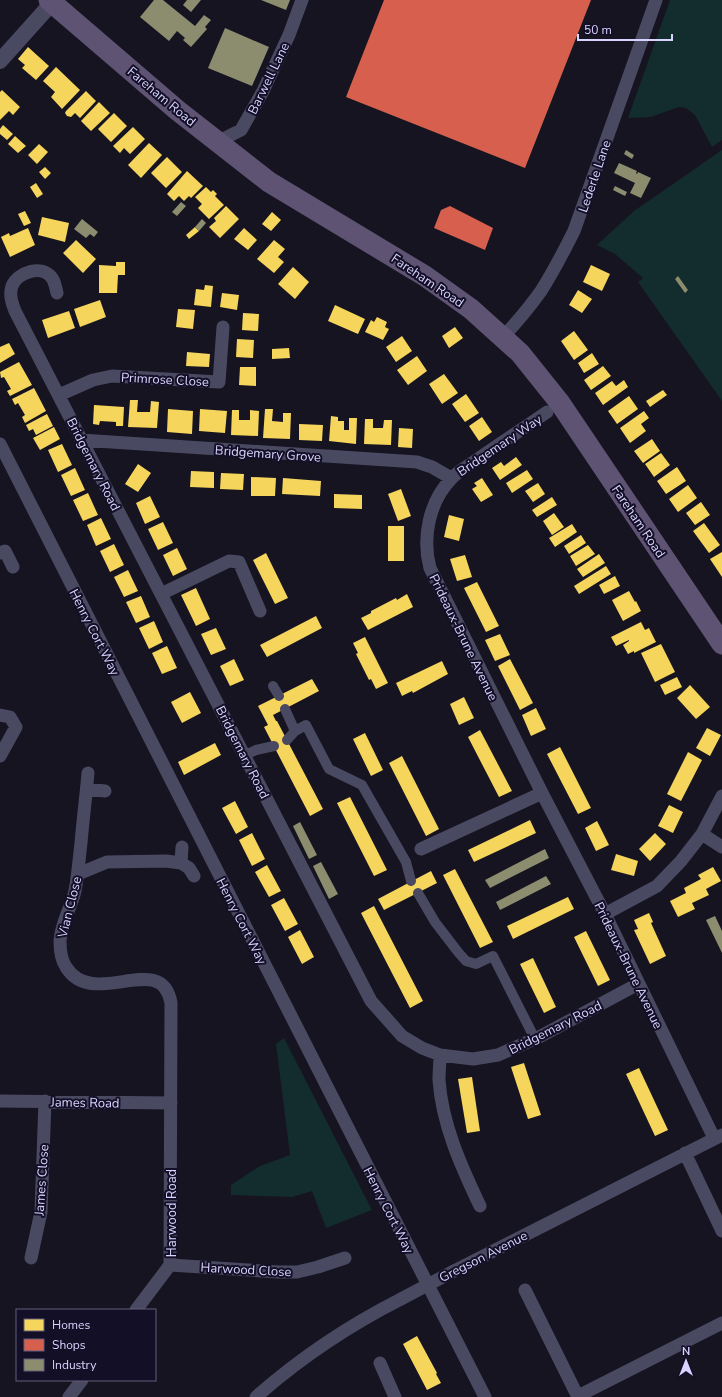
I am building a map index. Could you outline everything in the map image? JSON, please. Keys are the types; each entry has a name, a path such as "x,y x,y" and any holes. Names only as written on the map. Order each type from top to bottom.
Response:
{"main road":[{"name":"Fareham Road","path":"51,1 177,110 268,182 425,276 471,309 520,353 560,403 722,644"}],"street":[{"name":"Barwell Lane","path":"217,142 241,130 263,91 289,35 302,0"},
{"name":"Lederle Lane","path":"502,337 520,318 540,292 574,231 656,0"},
{"path":"0,61 51,1"},
{"name":"Bridgemary Road","path":"58,293 52,278 46,273 38,271 28,272 18,278 12,287 11,298 14,311 371,1001 402,1036 422,1048 440,1055 472,1059 498,1055 535,1039 638,984"},
{"name":"Primrose Close","path":"58,395 93,380 112,376 219,382 223,327"},
{"name":"Bridgemary Way","path":"451,478 547,412"},
{"name":"Bridgemary Grove","path":"81,440 417,462 432,467 451,478"},
{"name":"Henry Cort Way","path":"0,444 485,1397"},
{"name":"Prideaux-Brune Avenue","path":"451,478 440,494 432,510 428,526 426,544 430,568 542,793 605,914 638,984 718,1137"},
{"path":"0,553 5,551 13,567"},
{"path":"161,594 229,561 239,562 260,610"},
{"path":"273,686 278,696"},
{"path":"285,709 295,730"},
{"path":"0,714 10,717 16,727 0,756"},
{"path":"287,740 295,730 306,725 329,769 362,785 406,862 411,881"},
{"path":"245,755 256,750 274,746"},
{"name":"Vian Close","path":"88,773 78,874 74,893 63,924 60,940 61,956 65,967 81,981 94,984 120,983 148,979 155,980 163,985 170,995 171,1003 171,1103"},
{"path":"86,789 105,792"},
{"path":"421,850 542,793"},
{"path":"605,914 657,886 681,861 702,834 722,796"},
{"path":"702,834 722,847"},
{"path":"181,863 182,847"},
{"path":"78,874 107,862 166,861 181,863 189,868 194,876"},
{"path":"418,893 435,922 466,961 476,964 493,956 535,1039"},
{"path":"440,1055 439,1079 443,1109 458,1160 480,1206"},
{"name":"James Road","path":"0,1101 171,1103"},
{"name":"James Close","path":"31,1258 41,1212 45,1101"},
{"name":"Harwood Road","path":"137,1309 170,1265 171,1103"},
{"name":"Gregson Avenue","path":"256,1397 290,1368 368,1316 718,1137"},
{"path":"685,1153 722,1231"},
{"name":"Harwood Close","path":"170,1265 297,1272 345,1258"},
{"path":"525,1290 578,1397 722,1323"},
{"path":"380,1363 396,1397"},
{"path":"68,1397 81,1381"}],"green space":[{"path":"670,0 722,0 722,140 712,147 695,115 686,108 679,107 651,117 628,118"},
{"path":"722,150 722,401 638,282 643,278 615,254 597,245 634,211"},
{"path":"284,1038 372,1210 326,1228 312,1191 292,1197 231,1195 231,1185 260,1166 290,1155 276,1044"}],"building: Homes":[{"path":"28,47 49,66 36,80 22,68 25,65 18,59"},
{"path":"56,67 80,90 62,109 51,97 55,92 43,81"},
{"path":"2,90 20,107 13,115 9,111 0,120 0,92"},
{"path":"86,91 96,101 80,118 75,113 71,117 67,116 65,113 66,111"},
{"path":"99,102 110,113 91,131 81,121"},
{"path":"114,113 127,126 111,142 98,129"},
{"path":"3,125 13,134 7,140 0,134 0,129"},
{"path":"133,127 145,139 130,154 124,148 120,153 113,146"},
{"path":"15,136 26,146 18,153 8,144"},
{"path":"149,143 162,155 141,178 128,165"},
{"path":"39,144 48,152 37,164 28,155"},
{"path":"167,157 182,172 166,188 151,173"},
{"path":"45,167 51,173 45,179 39,172"},
{"path":"187,171 203,186 191,198 189,196 184,201 179,196 174,201 167,194"},
{"path":"36,183 43,194 37,198 30,187"},
{"path":"206,187 211,192 213,190 217,194 215,196 224,205 209,219 198,208 202,204 195,197"},
{"path":"226,206 239,219 220,238 209,227 216,221 214,218"},
{"path":"25,211 31,223 24,226 18,214"},
{"path":"272,212 281,220 271,231 262,224"},
{"path":"42,217 69,223 65,242 38,235"},
{"path":"195,227 199,231 189,239 186,235"},
{"path":"28,228 35,245 10,257 1,237 9,233 10,236"},
{"path":"244,228 257,240 248,250 234,239"},
{"path":"76,240 96,259 83,273 63,253"},
{"path":"274,240 285,249 278,257 284,262 274,273 257,259"},
{"path":"116,262 125,262 125,275 118,275 117,293 99,293 99,265 116,266"},
{"path":"591,265 610,274 602,291 583,282"},
{"path":"293,267 309,282 295,299 278,284"},
{"path":"205,285 213,286 211,307 194,305 196,289 204,290"},
{"path":"578,290 592,299 582,313 569,305"},
{"path":"222,293 239,295 237,310 220,307"},
{"path":"100,300 106,317 80,327 74,309"},
{"path":"335,305 365,319 358,334 328,321"},
{"path":"178,309 195,310 193,329 176,327"},
{"path":"69,311 75,328 48,338 42,320"},
{"path":"243,313 259,314 258,331 242,330"},
{"path":"377,317 387,322 385,327 389,329 383,340 365,332 371,320 374,322"},
{"path":"455,327 463,338 449,348 442,336"},
{"path":"574,331 588,350 574,360 561,341"},
{"path":"402,336 412,351 396,362 386,347"},
{"path":"237,339 254,340 253,358 236,357"},
{"path":"9,343 15,354 0,363 0,347"},
{"path":"289,348 290,358 272,359 272,349"},
{"path":"187,352 210,354 209,367 186,366"},
{"path":"592,353 599,364 584,373 578,363"},
{"path":"417,356 427,371 408,385 397,370"},
{"path":"19,362 32,385 10,396 7,391 11,389 4,377 1,378 0,372"},
{"path":"603,366 611,376 591,390 584,380"},
{"path":"240,367 256,367 256,386 239,385"},
{"path":"444,374 458,393 442,404 429,384"},
{"path":"624,380 628,387 603,405 595,393 612,381 616,386"},
{"path":"34,388 46,411 25,423 22,417 25,415 18,403 15,405 12,399"},
{"path":"663,390 667,395 650,407 646,401"},
{"path":"466,394 479,413 465,422 452,404"},
{"path":"629,396 638,409 617,424 608,411"},
{"path":"130,400 138,400 137,412 150,412 151,401 159,402 157,428 128,427"},
{"path":"94,405 124,407 123,426 116,426 116,422 100,421 99,425 93,424"},
{"path":"168,409 193,411 192,434 167,432"},
{"path":"200,409 227,411 225,433 199,431"},
{"path":"265,409 273,409 272,421 283,422 283,413 291,413 290,439 263,438"},
{"path":"232,410 239,410 239,420 250,420 250,410 259,411 258,436 231,435"},
{"path":"644,411 649,418 641,424 646,431 630,443 620,428"},
{"path":"47,414 53,426 36,435 33,429 29,431 26,425"},
{"path":"331,416 338,417 338,421 344,421 344,430 349,430 349,418 357,418 356,444 329,441"},
{"path":"482,417 492,432 479,441 469,426"},
{"path":"365,419 373,419 373,428 383,428 384,420 392,420 391,445 364,444"},
{"path":"299,424 323,425 322,441 299,440"},
{"path":"54,427 60,439 40,450 33,438"},
{"path":"399,428 413,429 412,448 398,447"},
{"path":"652,439 660,451 643,463 634,451"},
{"path":"62,444 72,465 58,472 48,450"},
{"path":"661,453 670,465 654,477 645,464"},
{"path":"516,457 522,465 500,480 492,468 501,462 504,466"},
{"path":"138,464 151,473 138,492 125,484"},
{"path":"677,467 686,481 666,494 657,481"},
{"path":"75,468 85,490 71,496 61,475"},
{"path":"527,470 533,479 512,493 506,483"},
{"path":"191,471 214,472 214,488 190,487"},
{"path":"221,473 244,474 243,490 220,489"},
{"path":"251,477 276,478 275,496 251,496"},
{"path":"283,478 321,481 320,496 282,494"},
{"path":"482,478 493,495 481,502 472,489 477,486 474,483"},
{"path":"538,483 545,494 533,502 525,491"},
{"path":"688,485 697,498 678,512 669,499"},
{"path":"401,489 411,516 398,521 388,494"},
{"path":"88,493 98,515 83,521 73,500"},
{"path":"334,494 362,495 362,509 334,508"},
{"path":"150,496 160,517 145,524 136,503"},
{"path":"552,497 557,505 537,517 532,510"},
{"path":"701,502 710,515 695,525 686,513"},
{"path":"554,513 564,527 552,535 543,521"},
{"path":"449,515 464,519 459,541 444,537"},
{"path":"101,518 111,539 96,546 87,525"},
{"path":"163,522 173,543 158,550 148,529"},
{"path":"704,523 720,545 709,553 693,531"},
{"path":"572,524 577,532 555,547 549,538"},
{"path":"388,526 404,526 404,561 388,561"},
{"path":"581,535 586,543 569,554 564,546"},
{"path":"114,544 124,565 110,572 100,551"},
{"path":"588,545 595,554 576,566 570,556"},
{"path":"177,548 187,569 173,576 163,555"},
{"path":"722,552 722,577 710,559"},
{"path":"266,553 288,598 275,604 253,560"},
{"path":"599,554 605,563 583,577 577,569"},
{"path":"465,555 472,577 457,581 450,559"},
{"path":"606,566 611,574 579,594 574,586"},
{"path":"128,570 138,591 124,597 114,577"},
{"path":"615,576 620,586 604,594 599,585"},
{"path":"477,582 499,626 486,632 464,588"},
{"path":"196,588 210,619 196,626 181,595"},
{"path":"629,591 641,611 623,621 612,600"},
{"path":"407,594 413,607 368,630 361,618 371,613 371,611"},
{"path":"141,596 150,617 136,623 126,602"},
{"path":"316,616 322,628 267,657 260,645"},
{"path":"154,621 163,642 149,649 139,628"},
{"path":"641,622 645,630 649,628 656,642 634,653 634,651 628,654 623,645 629,640 616,646 611,637"},
{"path":"216,628 226,649 211,655 201,634"},
{"path":"500,634 510,655 495,661 485,640"},
{"path":"365,637 388,683 376,689 371,679 369,680 356,654 358,653 353,643"},
{"path":"661,644 675,672 655,682 641,653"},
{"path":"167,646 177,668 162,674 152,653"},
{"path":"234,659 244,680 230,686 220,666"},
{"path":"510,659 533,703 520,710 498,666"},
{"path":"442,661 448,674 413,693 412,691 402,696 396,683"},
{"path":"677,677 682,687 665,695 660,685"},
{"path":"312,679 319,691 273,715 323,809 310,816 264,727 268,725 258,706"},
{"path":"690,685 710,707 696,719 677,698"},
{"path":"190,692 201,713 182,723 171,702"},
{"path":"464,697 474,718 459,725 450,704"},
{"path":"536,708 546,729 531,736 522,715"},
{"path":"707,728 721,735 710,756 696,748"},
{"path":"480,730 512,791 499,797 468,737"},
{"path":"365,733 383,770 371,776 353,739"},
{"path":"215,743 221,755 184,775 178,762"},
{"path":"560,747 591,808 578,814 547,754"},
{"path":"688,752 702,760 681,801 667,794"},
{"path":"402,756 439,829 426,836 389,763"},
{"path":"350,797 387,870 374,876 337,803"},
{"path":"235,801 248,827 236,834 222,808"},
{"path":"669,805 683,812 673,833 658,826"},
{"path":"530,820 536,833 474,862 468,850"},
{"path":"597,821 609,845 596,851 585,828"},
{"path":"252,833 265,859 252,866 239,840"},
{"path":"655,833 666,844 650,861 639,849"},
{"path":"616,854 638,861 634,876 611,870"},
{"path":"267,865 281,891 269,897 255,872"},
{"path":"713,867 721,881 706,889 709,895 692,903 695,909 678,917 670,901 686,893 684,888 701,879 698,875"},
{"path":"455,869 493,942 480,948 443,875"},
{"path":"431,871 437,883 384,910 378,899"},
{"path":"568,897 574,909 513,939 507,926"},
{"path":"284,898 298,924 285,931 271,905"},
{"path":"374,906 423,1001 410,1008 361,913"},
{"path":"649,913 653,922 651,923 666,956 650,964 634,930 638,929 634,920"},
{"path":"300,930 314,957 302,964 288,937"},
{"path":"586,931 610,980 598,986 574,937"},
{"path":"533,958 556,1007 544,1013 520,964"},
{"path":"524,1063 541,1115 528,1119 511,1067"},
{"path":"639,1068 668,1130 655,1136 626,1074"},
{"path":"472,1077 480,1131 467,1133 458,1079"},
{"path":"417,1336 441,1383 427,1390 403,1344"}],"building: Shops":[{"path":"384,0 591,0 525,168 346,97"},
{"path":"450,206 493,228 485,250 434,228 441,210"}],"building: Industry":[{"path":"154,0 163,0 195,26 204,15 211,20 205,27 207,29 191,47 183,40 185,38 177,31 169,41 140,17"},
{"path":"187,0 201,0 191,12 183,5"},
{"path":"261,0 290,0 286,10"},
{"path":"225,28 269,47 252,86 208,68"},
{"path":"626,150 634,155 632,159 624,154"},
{"path":"619,163 637,171 637,174 638,172 651,178 641,198 630,193 635,183 614,173"},
{"path":"615,186 627,192 625,196 613,190"},
{"path":"181,202 186,206 177,216 172,212"},
{"path":"82,219 98,232 94,237 90,234 86,238 74,229"},
{"path":"202,219 206,223 199,231 195,227"},
{"path":"678,276 688,290 685,293 675,279"},
{"path":"300,822 317,855 309,859 293,826"},
{"path":"545,849 549,858 490,888 485,880"},
{"path":"321,862 338,894 329,899 313,866"},
{"path":"546,876 551,884 500,910 496,902"},
{"path":"715,916 722,931 722,953 706,920"}]}
